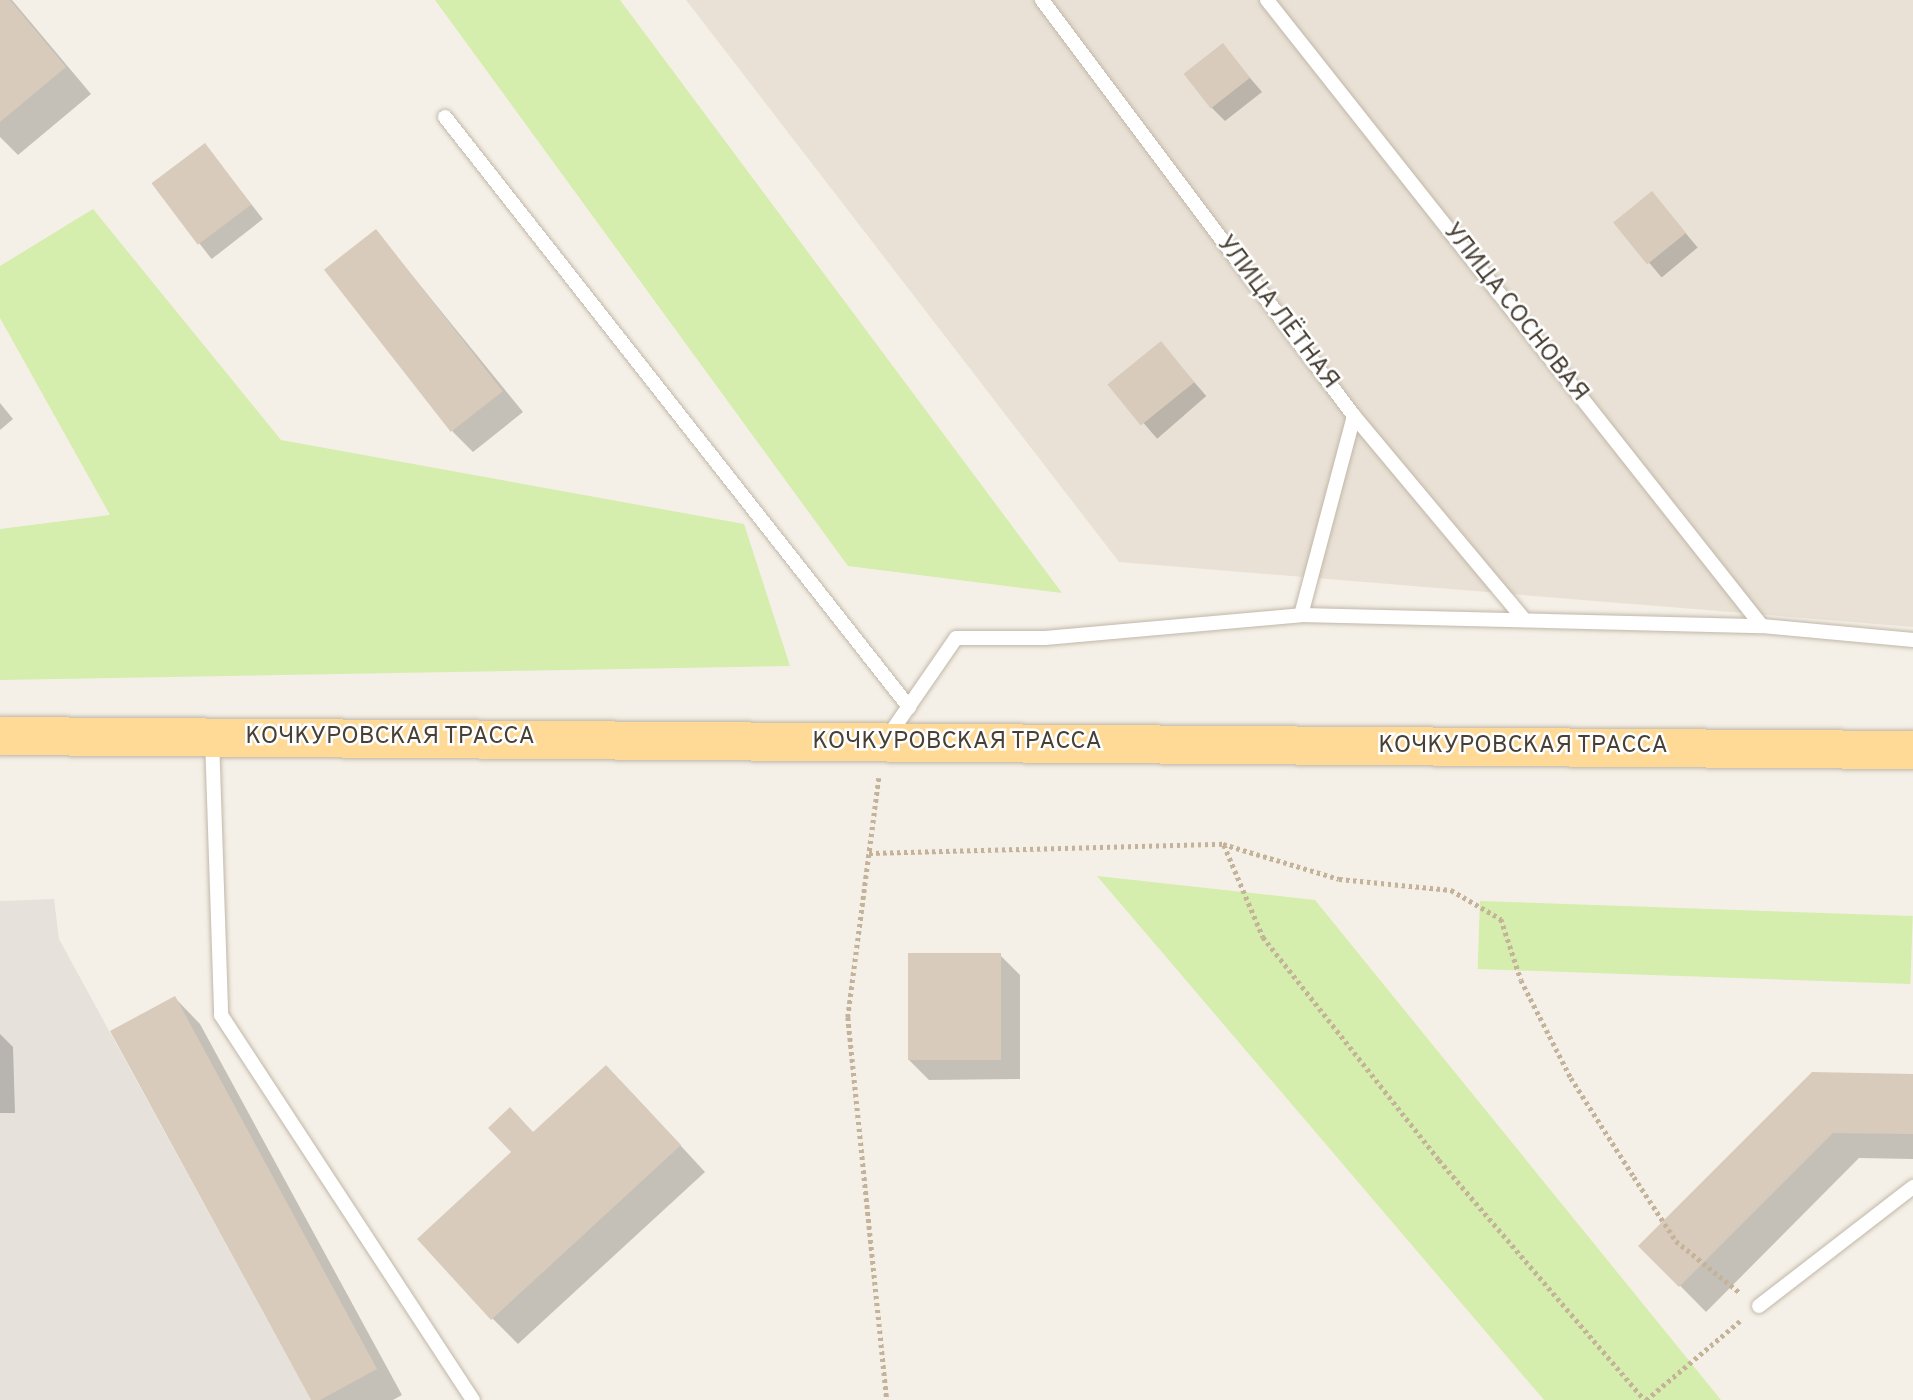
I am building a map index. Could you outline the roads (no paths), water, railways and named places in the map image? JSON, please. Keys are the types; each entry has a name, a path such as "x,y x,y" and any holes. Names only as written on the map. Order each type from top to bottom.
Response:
{"main road":[{"name":"КОЧКУРОВСКАЯ ТРАССА","path":"0,736 1913,750"}],"lane":[{"name":"УЛИЦА ЛЁТНАЯ","path":"1042,0 1354,416 1522,617"},
{"name":"УЛИЦА СОСНОВАЯ","path":"1267,0 1762,626"},
{"path":"445,117 908,707"},
{"path":"1301,615 1354,416"},
{"path":"884,742 956,638 1045,638 1301,615 1522,617 1762,626 1913,640"},
{"path":"212,737 221,1015 473,1400"},
{"path":"1759,1306 1913,1186"}]}
